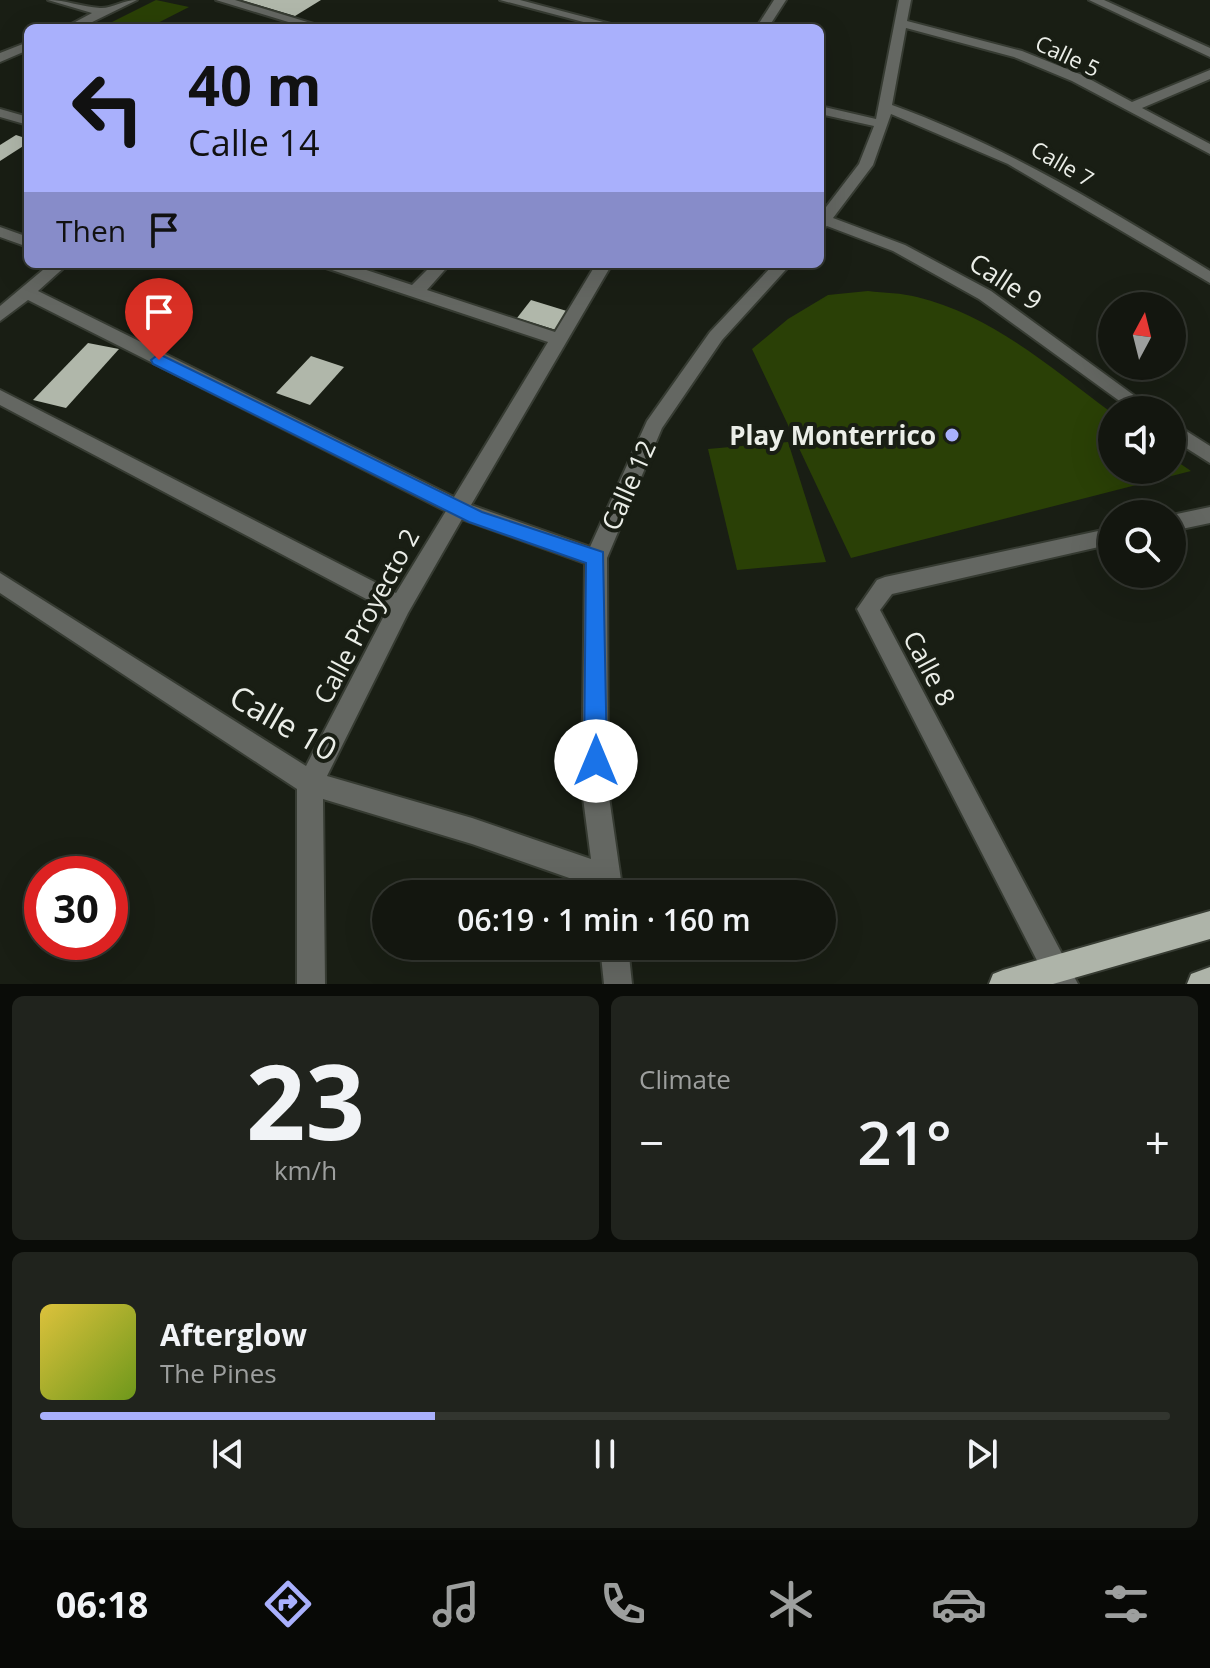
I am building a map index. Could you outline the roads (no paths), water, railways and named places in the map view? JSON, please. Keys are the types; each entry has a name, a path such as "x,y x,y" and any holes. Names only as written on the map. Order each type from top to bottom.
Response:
{"main road":[{"path":"1003,984 1060,976 1210,925"},
{"path":"1201,984 1210,981"}],"street":[{"path":"54,0 104,13"},
{"path":"79,24 131,0"},
{"path":"222,0 307,24"},
{"path":"506,0 604,24"},
{"path":"765,24 780,0"},
{"path":"824,220 866,165 882,124 905,0"},
{"path":"1095,0 1210,53"},
{"name":"Calle 5","path":"899,23 1018,54 1077,78 1210,150"},
{"path":"0,58 24,48"},
{"path":"1130,108 1210,74"},
{"name":"Calle 7","path":"884,107 936,125 1039,172 1210,278"},
{"path":"824,111 882,124"},
{"path":"0,113 24,120"},
{"name":"Calle 9","path":"824,224 899,248 985,295 1126,396"},
{"path":"0,232 24,241"},
{"path":"0,315 55,268"},
{"path":"344,268 557,339"},
{"path":"415,292 438,268"},
{"name":"Calle Proyecto 2","path":"311,984 310,783 400,606 601,268"},
{"name":"Calle 12","path":"607,880 595,790 596,558 654,426 716,336 779,268"},
{"path":"26,292 457,507 596,558"},
{"path":"0,397 400,606"},
{"path":"1186,439 1210,456"},
{"path":"1186,520 1210,515"},
{"name":"Calle 8","path":"1060,976 868,609 885,586 1098,539"},
{"name":"Calle 10","path":"0,582 310,783 472,831 593,880"},
{"path":"615,960 618,984"}],"place":[{"name":"Play Monterrico","path":"952,435"}]}
